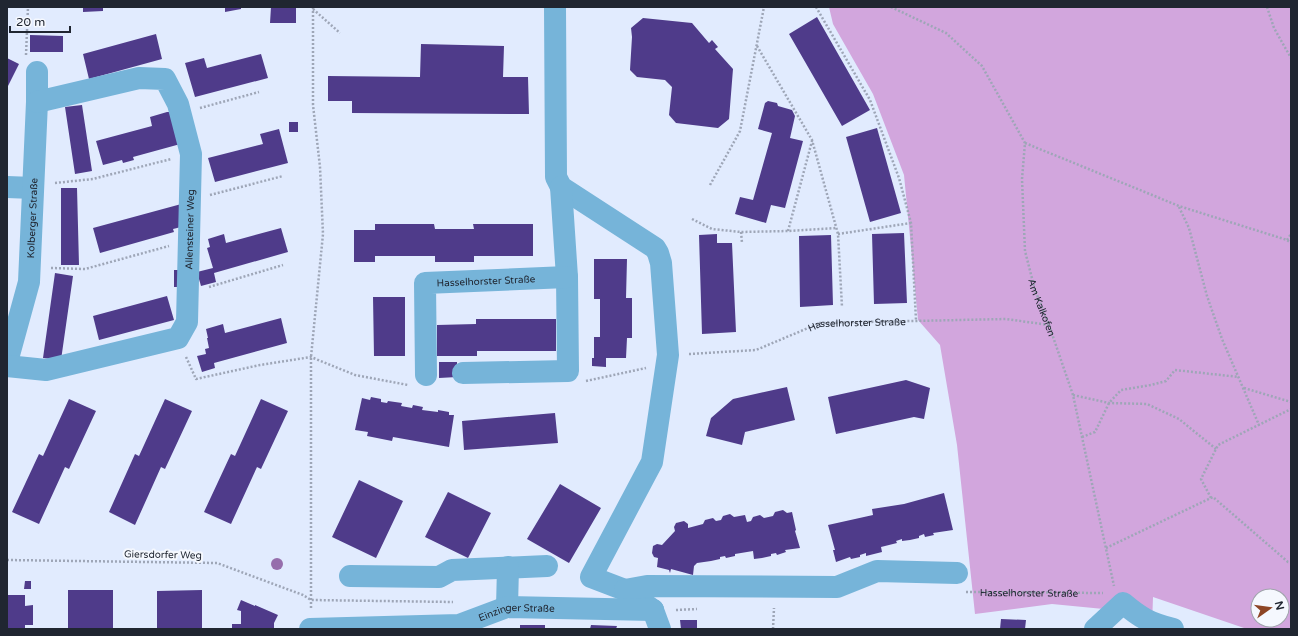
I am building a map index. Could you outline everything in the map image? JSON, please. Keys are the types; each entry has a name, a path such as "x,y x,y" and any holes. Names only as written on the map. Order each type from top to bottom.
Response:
{"street":[{"path":"463,373 568,372 567,277 561,187 556,177 555,7"},
{"name":"Kolberger Straße","path":"7,362 29,282 37,72"},
{"name":"Allensteiner Weg","path":"37,102 139,78 165,79 178,104 191,154 187,322 178,338"},
{"path":"7,187 33,186"},
{"path":"561,187 655,248 661,263 668,355 652,462 591,577 576,609"},
{"name":"Hasselhorster Straße","path":"419,380 425,283 567,277"},
{"path":"7,366 46,370 178,338"},
{"path":"350,576 439,577 452,570 547,566"},
{"path":"508,567 508,607"},
{"path":"625,590 647,586 836,587 877,571 961,582"},
{"path":"591,577 625,590 656,620"},
{"path":"1095,629 1120,598 1137,615 1154,624 1173,629"},
{"name":"Einzinger Straße","path":"310,629 459,625 508,607 576,609 656,620"}],"path":[{"path":"28,7 26,63 37,72"},
{"path":"710,186 740,131 764,7"},
{"path":"816,7 870,100 899,178 911,223 916,320"},
{"path":"891,7 946,33 982,66 1025,143 1179,206 1287,240 1291,243"},
{"path":"1267,7 1274,28 1291,58"},
{"path":"313,8 340,33"},
{"path":"310,629 312,357 323,234 320,167 313,105 313,8"},
{"path":"757,46 812,140 837,228 842,307"},
{"path":"181,113 259,92"},
{"path":"788,231 812,140"},
{"name":"Am Kalkofen","path":"1025,143 1022,179 1025,251 1035,290 1073,395 1106,548 1120,598"},
{"path":"33,186 93,179 191,154"},
{"path":"189,201 283,176"},
{"path":"1179,206 1189,228 1207,296 1222,339 1259,425"},
{"path":"692,219 712,229 741,232 837,228"},
{"path":"838,234 911,223"},
{"path":"741,232 742,243"},
{"path":"1287,240 1291,234"},
{"path":"29,267 85,269 189,240"},
{"path":"188,292 283,265"},
{"name":"Hasselhorster Straße","path":"668,355 756,350 820,323 1006,319 1049,326"},
{"path":"178,338 196,379 260,365 312,357 355,375 419,380"},
{"path":"584,381 652,366 668,355"},
{"path":"1082,436 1095,432 1110,403 1122,390 1151,385 1166,380 1175,370 1239,377"},
{"path":"1244,388 1291,402"},
{"path":"1073,395 1110,403 1147,404 1179,420 1216,449"},
{"path":"1210,498 1201,479 1218,445 1291,409"},
{"path":"1106,548 1213,497 1288,562 1291,562"},
{"name":"Giersdorfer Weg","path":"7,560 217,563 303,595 311,600"},
{"name":"Hasselhorster Straße","path":"961,582 1120,598"},
{"path":"311,600 456,602"},
{"path":"773,629 774,607"}],"shaded area":[{"path":"829,7 1291,7 1291,629 1247,629 1153,597 1152,626 1114,610 1052,604 975,614 957,445 940,345 918,320 904,175 873,94 833,24"}],"building":[{"path":"83,7 103,7 103,11 83,12"},
{"path":"225,7 241,7 241,9 225,12"},
{"path":"271,7 296,8 296,23 270,23"},
{"path":"817,17 870,110 842,126 789,34"},
{"path":"643,18 692,23 709,43 712,40 718,47 715,49 733,69 729,119 718,128 676,123 669,115 672,87 665,80 637,77 630,70 632,37 631,28"},
{"path":"156,34 162,59 89,79 83,54"},
{"path":"30,35 63,36 63,52 30,52"},
{"path":"421,44 504,46 503,77 528,77 529,114 352,113 352,101 328,101 328,76 420,77"},
{"path":"261,54 268,78 195,97 185,63 204,58 207,68"},
{"path":"7,58 19,64 7,88"},
{"path":"768,101 777,103 778,106 792,110 795,116 790,138 803,141 785,208 771,205 766,223 735,214 740,197 753,200 772,133 758,129 765,103"},
{"path":"82,105 92,171 75,174 65,107"},
{"path":"171,112 184,143 133,157 134,160 123,163 122,160 103,165 96,141 152,126 150,117"},
{"path":"289,122 298,122 298,132 289,132"},
{"path":"877,128 901,213 870,222 846,137"},
{"path":"279,129 288,163 215,182 208,158 263,144 260,134"},
{"path":"61,188 77,188 79,265 61,265"},
{"path":"185,203 185,226 173,229 174,232 100,253 93,228"},
{"path":"375,224 434,224 435,229 474,229 473,224 533,224 533,256 474,256 474,262 435,262 435,256 375,256 375,262 354,262 354,230 375,230"},
{"path":"281,228 288,252 214,273 216,282 201,286 197,272 213,268 207,248 210,247 208,239 224,234 226,243"},
{"path":"904,233 907,303 874,304 872,234"},
{"path":"717,234 717,243 732,243 736,332 702,334 699,235"},
{"path":"831,235 833,305 800,307 799,236"},
{"path":"594,259 627,259 626,298 632,298 632,338 627,338 626,358 606,358 606,367 592,366 592,358 594,358 594,337 600,337 600,299 594,299"},
{"path":"174,270 183,270 183,287 174,287"},
{"path":"55,273 73,276 61,360 43,358"},
{"path":"167,296 174,320 99,340 93,316"},
{"path":"373,297 405,297 405,356 374,356"},
{"path":"281,318 287,343 214,363 215,368 202,372 197,356 206,354 205,349 209,348 206,329 223,324 225,333"},
{"path":"476,319 556,319 556,351 477,351 477,356 437,356 437,325 476,324"},
{"path":"439,362 457,362 457,377 439,378"},
{"path":"906,380 930,388 924,419 914,417 836,434 828,397"},
{"path":"787,387 795,420 745,432 742,445 706,436 711,418 733,399"},
{"path":"371,397 381,399 381,402 387,403 388,401 402,403 401,406 412,408 413,405 423,407 422,410 438,412 438,410 449,412 449,415 454,415 449,447 393,437 392,441 367,436 368,432 355,430 362,398 370,400"},
{"path":"69,399 96,411 69,469 65,467 39,524 12,512 39,454 43,456"},
{"path":"165,399 192,411 165,469 161,467 135,525 109,512 135,454 139,456"},
{"path":"261,399 288,411 261,469 257,467 231,524 204,512 231,454 235,456"},
{"path":"555,413 558,443 464,450 462,421"},
{"path":"359,480 403,501 376,558 332,537"},
{"path":"560,484 601,508 569,563 527,539"},
{"path":"448,492 491,513 468,558 425,537"},
{"path":"944,493 953,530 933,533 934,535 925,537 924,534 919,536 919,538 910,540 902,541 902,539 896,541 897,543 881,547 882,552 866,556 866,553 860,555 860,557 851,559 850,557 836,562 833,550 835,550 828,525 873,515 872,509 904,504"},
{"path":"783,510 787,513 792,512 800,548 785,550 786,552 777,555 776,553 771,554 771,556 754,559 753,551 735,554 735,556 726,558 725,556 720,557 720,559 697,563 694,566 693,575 671,569 670,573 669,570 657,567 658,558 654,557 652,553 653,546 657,544 662,545 675,531 674,527 676,523 684,521 688,524 688,528 703,524 705,520 713,518 716,521 721,520 723,516 730,514 734,517 745,515 747,522 751,521 753,517 760,515 764,518 773,516 775,512"},
{"path":"25,581 31,581 31,589 24,589"},
{"path":"68,590 113,590 113,629 68,629"},
{"path":"202,590 202,629 157,629 157,591"},
{"path":"7,595 25,595 25,606 33,605 33,625 25,625 25,629 7,629"},
{"path":"241,600 278,615 274,623 274,629 232,629 232,624 241,624 241,611 237,610"},
{"path":"1001,619 1026,620 1025,629 1000,629"},
{"path":"680,620 697,620 697,629 681,629"},
{"path":"520,625 545,625 545,629 520,629"},
{"path":"591,625 617,626 616,629 590,629"}]}
